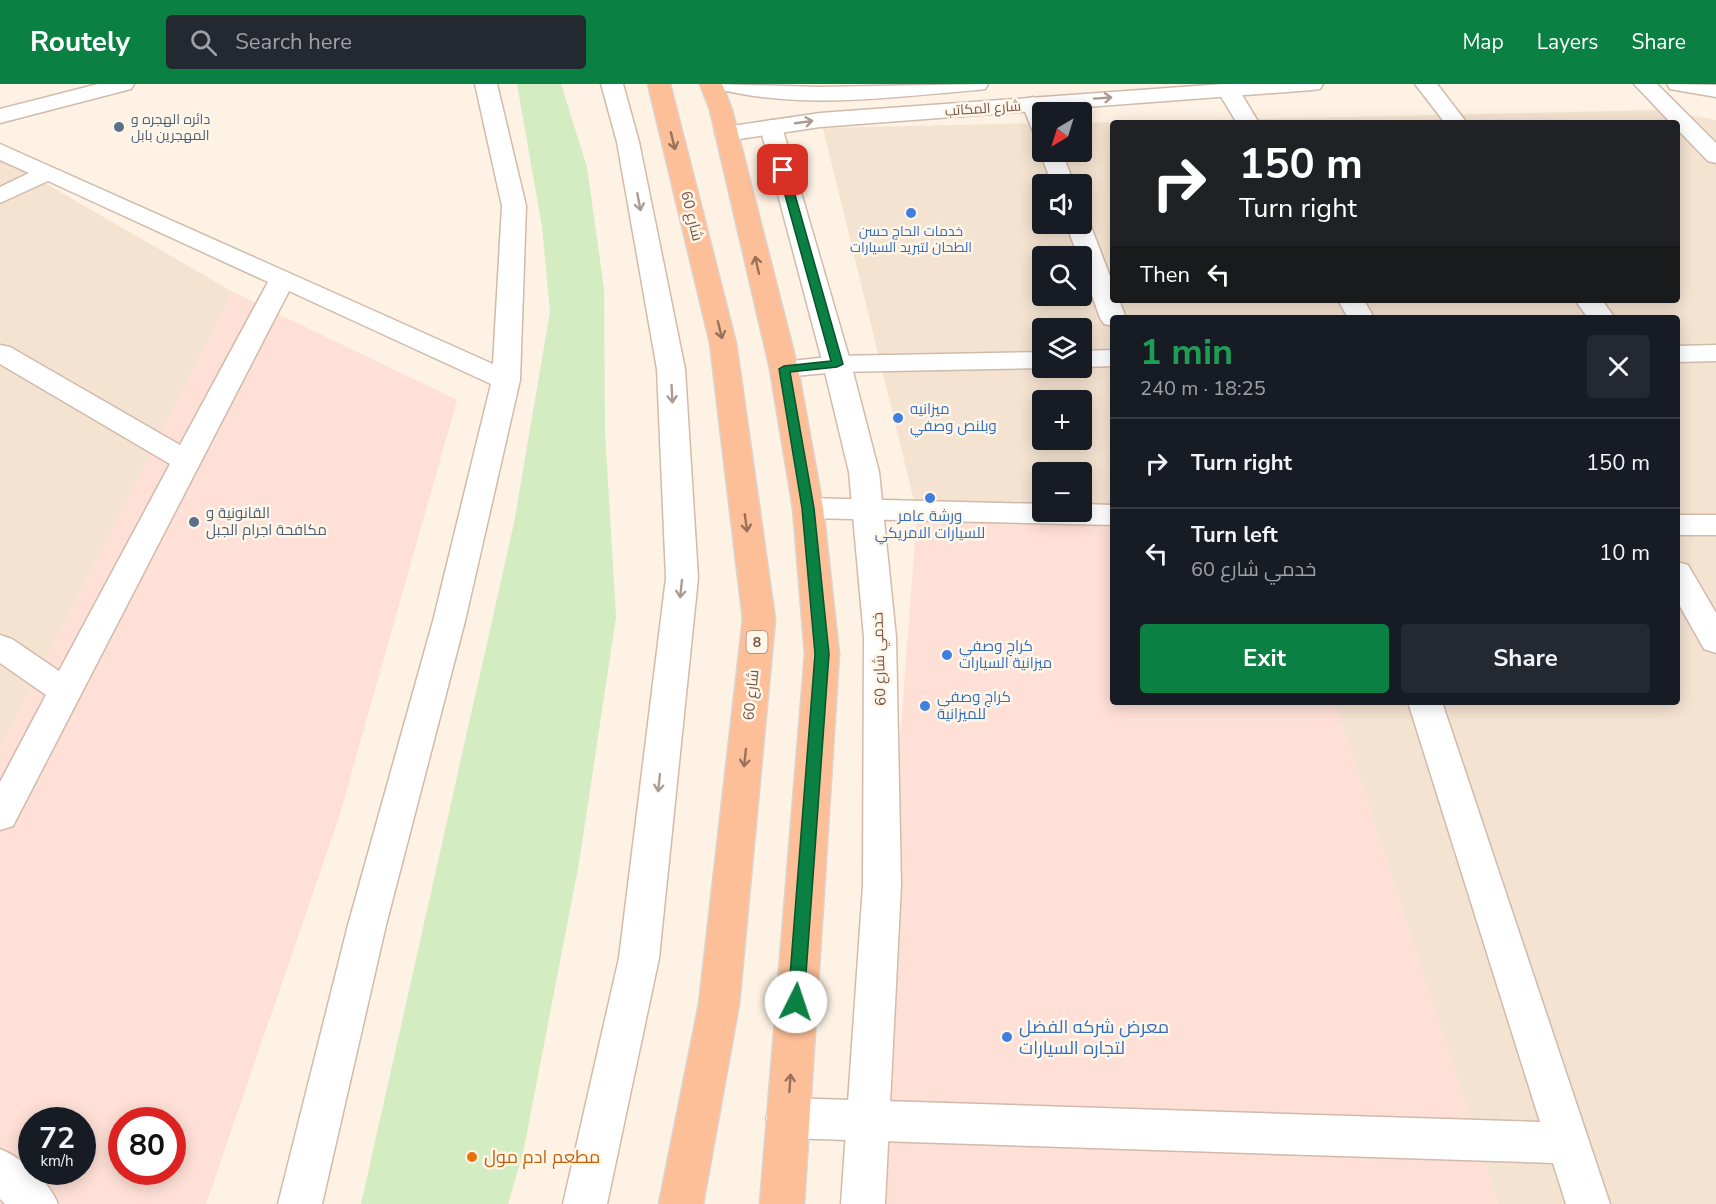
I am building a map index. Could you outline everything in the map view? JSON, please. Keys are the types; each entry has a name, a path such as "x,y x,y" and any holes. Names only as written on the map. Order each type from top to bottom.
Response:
{"highway":[{"name":"شارع 60","path":"659,84 723,342 759,619 719,1004 681,1204"},
{"path":"711,84 721,110 784,369 808,508 822,654 782,1204"}],"street":[{"path":"0,116 123,84"},
{"path":"300,1204 367,925 449,621 506,380 514,206 486,84"},
{"path":"585,1204 639,958 682,578 671,369 628,142 612,84"},
{"name":"شارع المکاتب","path":"726,84 751,90 824,93 977,84"},
{"name":"شارع المکاتب","path":"1061,102 1312,84"},
{"path":"1426,84 1454,120"},
{"path":"1645,84 1716,156"},
{"path":"1678,84 1716,91"},
{"path":"1228,90 1246,120"},
{"name":"شارع المکاتب","path":"726,134 820,120 1032,104"},
{"name":"خدمي شارع 60","path":"771,127 837,364 864,472 880,637 882,873 863,1204"},
{"path":"0,151 506,380"},
{"path":"0,196 47,172"},
{"path":"1082,234 1112,315"},
{"path":"0,816 282,279"},
{"path":"1590,303 1600,315"},
{"path":"0,353 187,461"},
{"path":"1680,354 1716,353"},
{"path":"1092,359 1110,358"},
{"path":"784,369 837,364 1032,360"},
{"path":"808,508 1110,514"},
{"path":"1680,525 1716,525"},
{"path":"1680,578 1716,641"},
{"path":"0,647 66,692"},
{"path":"1426,705 1588,1204"},
{"path":"787,1118 1568,1143"},
{"path":"0,1170 36,1204"}],"shaded area":[{"path":"1663,110 1716,120 1716,1204 1498,1204 1336,705 1680,705 1680,315 1110,315 1110,515 1092,515 1092,462 1032,462 1032,514 917,513 823,128 1032,123 1032,162 1092,162 1092,123 1110,122 1110,303 1680,303 1680,120 1216,120"},
{"path":"0,157 233,292 0,749"},
{"path":"233,292 457,400 339,817 206,1204 0,1204 0,749"},
{"path":"917,513 1032,514 1032,522 1092,522 1092,515 1110,515 1110,705 1336,705 1498,1204 865,1204"}],"green space":[{"path":"517,84 561,84 587,167 604,289 605,432 616,617 579,863 523,1153 508,1204 361,1204 514,523 550,312 542,227"}],"place":[{"name":"دائره الهجره و المهجرين بابل","path":"119,127"},
{"name":"خدمات الحاج حسن الطحان لتبريد السيارات","path":"911,213"},
{"name":"ميزانيه وبلنص وصفي","path":"898,418"},
{"name":"ورشة عامر للسيارات الامريكي","path":"930,498"},
{"name":"القانونية و مكافحة اجرام الجبل","path":"194,522"},
{"name":"كراج وصفي ميزانية السيارات","path":"947,655"},
{"name":"كراج وصفي للميزانية","path":"925,706"},
{"name":"معرض شركه الفضل لتجاره السيارات","path":"1007,1037"},
{"name":"مطعم ادم مول","path":"472,1157"}],"route":[{"path":"783,170 837,364 784,369 808,508 822,654 796,1002"}]}
